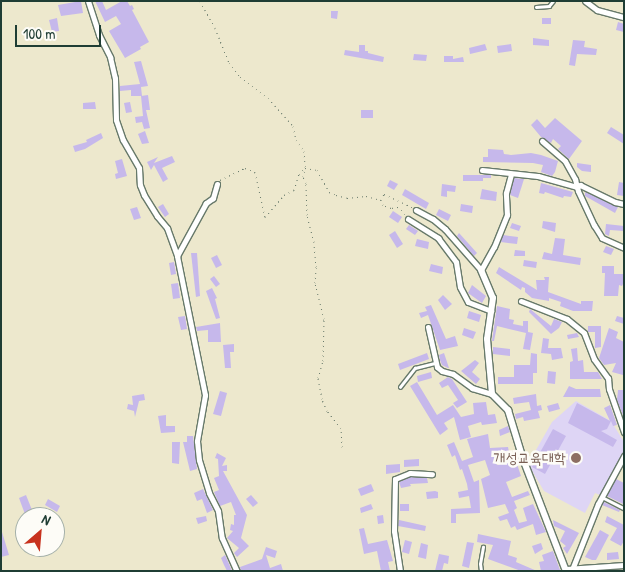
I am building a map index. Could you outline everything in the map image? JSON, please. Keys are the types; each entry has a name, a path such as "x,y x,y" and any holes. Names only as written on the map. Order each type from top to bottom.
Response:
{"street":[{"path":"88,1 99,35 110,57 116,78 116,120 123,140 138,168 140,185 144,196 156,216 167,228 178,256 205,394 197,441 198,460 209,493 218,511 222,538 237,571"},
{"path":"585,1 597,10 624,17"},
{"path":"542,141 565,161 594,225 602,238 624,248"},
{"path":"482,170 538,176 577,187 580,185 615,202 624,204"},
{"path":"481,270 494,247 507,215 506,193 510,174"},
{"path":"178,256 206,203 212,198 217,184"},
{"path":"416,210 445,229 481,270 493,298 487,340 492,394"},
{"path":"408,219 438,238 456,262 460,287 468,302 491,311"},
{"path":"522,301 567,319 584,333 594,359 608,378 609,390 624,432"},
{"path":"428,327 436,362 442,371 453,374 472,388 492,394 508,410 524,459 568,569"},
{"path":"568,569 602,497 624,456"},
{"path":"400,571 394,531 395,479 410,473 432,474"},
{"path":"568,569 605,568 624,565"}],"lane":[{"path":"536,7 549,6 553,1"},
{"path":"400,386 415,368 436,362"},
{"path":"602,497 624,508"},
{"path":"481,571 480,564 483,547"}],"path":[{"path":"200,1 215,28 229,63 236,73 268,98 293,126 296,140 304,151 305,168 303,177 306,183 307,215 314,242 315,283 324,320 323,361 318,378 327,411 341,428 342,446"},
{"path":"217,184 226,175 236,174 245,168 255,172 265,217 284,195 294,190 299,174 305,168"},
{"path":"305,168 317,170 329,192 347,198 366,196 382,200 386,206 400,208 408,219"},
{"path":"382,200 384,194 416,210"}],"shaded area":[{"name":"개성교육대학","path":"576,401 611,421 624,442 624,453 600,495 595,493 585,513 544,491 528,464 552,422"}],"building":[{"path":"81,1 83,13 61,16 58,5"},
{"path":"95,1 102,1 106,10 122,1 127,1 130,6 132,5 134,9 132,10 149,42 125,58 109,31 121,24 116,16 105,22"},
{"path":"331,11 338,11 337,19 331,18"},
{"path":"57,18 59,31 52,32 49,20"},
{"path":"542,18 551,18 551,24 542,24"},
{"path":"618,22 624,24 624,32 616,30"},
{"path":"533,38 549,40 549,46 533,45"},
{"path":"573,40 585,41 584,47 597,49 596,55 577,54 575,66 569,65"},
{"path":"485,44 487,50 470,54 469,48"},
{"path":"511,44 512,51 498,53 497,46"},
{"path":"359,45 365,45 365,51 368,51 368,53 384,57 383,62 344,55 345,50 359,52"},
{"path":"414,54 427,55 426,61 413,60"},
{"path":"444,56 453,56 453,59 463,57 464,62 444,62"},
{"path":"141,61 148,86 141,87 142,96 131,96 131,90 120,91 120,86 140,84 134,62"},
{"path":"148,95 150,110 146,110 150,128 144,129 142,122 136,123 135,117 143,116 141,96"},
{"path":"95,102 96,109 83,109 83,103"},
{"path":"130,102 132,112 126,113 124,103"},
{"path":"361,110 373,110 373,118 361,118"},
{"path":"555,118 582,141 569,159 558,149 561,146 553,139 551,143 541,137 531,125 537,119 545,128"},
{"path":"611,127 624,135 624,144 607,133"},
{"path":"145,131 149,143 142,144 138,134"},
{"path":"101,133 103,138 85,149 75,152 73,146 87,142 86,140"},
{"path":"488,149 503,150 504,154 511,155 531,153 558,161 552,176 541,172 543,165 483,162 483,157 488,157"},
{"path":"172,156 175,162 162,168 168,179 163,182 154,165 151,170 147,162 158,157 154,163"},
{"path":"122,159 127,176 116,179 115,174 118,173 115,161"},
{"path":"577,163 591,165 591,172 582,171 577,167"},
{"path":"463,175 491,175 491,178 483,178 483,181 463,181"},
{"path":"514,178 524,179 518,198 510,195"},
{"path":"390,180 398,184 394,190 387,186"},
{"path":"619,182 624,183 624,196 617,195"},
{"path":"541,183 573,192 571,197 564,196 563,198 545,192 544,194 539,193"},
{"path":"442,184 456,186 455,192 447,191 447,197 441,196"},
{"path":"405,189 429,203 426,209 402,195"},
{"path":"482,189 497,192 496,201 480,199"},
{"path":"585,192 618,207 615,213 585,196"},
{"path":"163,204 169,214 165,217 158,207"},
{"path":"461,204 473,206 472,213 460,211"},
{"path":"137,207 141,218 134,220 130,209"},
{"path":"439,209 451,215 448,221 436,215"},
{"path":"393,211 402,217 398,223 389,217"},
{"path":"543,221 556,223 555,232 542,228"},
{"path":"512,223 521,226 519,231 510,228"},
{"path":"606,224 624,226 624,231 610,230 609,236 605,234"},
{"path":"409,225 418,231 415,235 406,229"},
{"path":"395,231 403,244 397,248 389,235"},
{"path":"459,233 477,253 474,256 457,236"},
{"path":"503,235 518,237 517,244 501,242"},
{"path":"555,238 565,239 563,255 581,258 580,265 542,259 544,252 552,254"},
{"path":"417,239 429,242 428,249 415,246"},
{"path":"606,246 614,249 611,255 603,252"},
{"path":"515,250 525,251 525,256 514,256"},
{"path":"191,253 197,253 200,296 196,297"},
{"path":"217,255 222,265 216,268 211,258"},
{"path":"524,260 537,262 536,268 523,266"},
{"path":"174,262 176,274 171,275 169,263"},
{"path":"431,264 443,267 442,274 429,271"},
{"path":"602,266 614,266 614,274 624,274 624,282 622,286 619,285 618,296 604,296 605,273 602,273"},
{"path":"499,267 537,290 536,280 545,280 544,277 549,277 548,292 581,304 581,301 593,301 592,311 573,311 560,306 561,302 549,298 549,301 532,298 525,292 525,288 522,287 521,290 496,273"},
{"path":"214,276 220,284 216,287 210,279"},
{"path":"178,283 180,298 173,299 171,284"},
{"path":"472,285 486,296 482,303 468,293"},
{"path":"212,288 217,298 215,299 220,318 216,319 206,291"},
{"path":"443,295 452,304 445,310 438,300"},
{"path":"431,305 446,339 455,336 458,346 440,350 428,315 421,318 419,313 427,311 425,307"},
{"path":"497,306 510,309 509,319 514,320 513,324 523,326 523,321 528,321 528,332 533,333 530,350 523,349 526,333 497,326 494,341 492,341"},
{"path":"530,309 551,326 554,319 562,322 559,328 551,334 529,312"},
{"path":"469,311 481,315 479,322 467,318"},
{"path":"185,316 187,329 181,330 178,317"},
{"path":"617,316 624,318 624,324 615,321"},
{"path":"220,323 221,342 208,342 208,330 197,331 196,327"},
{"path":"588,326 601,326 601,347 595,348 595,332 588,332"},
{"path":"464,328 476,332 473,339 462,335"},
{"path":"609,328 618,332 616,338 624,342 623,375 612,372 616,363 604,365 599,358"},
{"path":"577,333 579,337 568,339 567,335"},
{"path":"543,338 549,339 548,348 561,348 563,358 552,360 551,354 541,353"},
{"path":"234,344 234,352 230,352 231,368 225,368 223,345"},
{"path":"493,347 510,349 510,356 493,354"},
{"path":"577,348 578,361 583,360 584,372 598,372 602,379 570,379 570,362 573,361 571,349"},
{"path":"427,353 429,359 400,370 398,364"},
{"path":"444,353 449,368 442,365 440,360 439,355"},
{"path":"531,353 537,354 537,373 533,373 533,384 498,384 498,377 514,377 514,365 530,365"},
{"path":"475,360 479,363 472,372 480,379 476,384 461,371"},
{"path":"548,371 556,372 555,384 547,383"},
{"path":"431,372 432,378 418,382 417,376"},
{"path":"448,377 452,379 467,402 457,408 453,403 458,400 448,385 442,388 439,383"},
{"path":"417,382 437,415 453,405 461,417 474,414 473,403 486,402 488,415 495,414 497,423 482,425 481,422 468,426 471,437 460,440 454,417 444,423 448,429 440,435 410,386"},
{"path":"569,386 576,389 600,389 601,397 563,397"},
{"path":"618,390 624,390 624,418 617,400"},
{"path":"220,391 227,393 221,416 213,414"},
{"path":"144,394 145,400 139,401 135,417 134,411 127,409 128,404 133,405 132,396"},
{"path":"536,394 537,406 541,405 542,410 538,411 540,418 524,421 523,417 516,419 515,414 531,410 529,402 514,404 513,398"},
{"path":"558,403 560,409 549,412 547,406"},
{"path":"577,403 610,421 604,408 610,405 617,425 613,426 611,421 607,429 601,431 617,440 613,447 568,423"},
{"path":"166,415 166,426 175,426 175,432 161,433 158,416"},
{"path":"508,426 510,432 500,436 499,430"},
{"path":"553,429 566,436 545,474 532,467"},
{"path":"488,434 490,448 508,447 509,452 493,454 497,465 515,458 521,476 506,482 512,497 528,491 530,495 514,501 517,508 514,510 519,523 527,521 523,508 533,504 546,532 536,535 533,524 517,530 515,526 511,528 507,519 500,521 498,517 509,513 505,504 488,508 481,479 490,475 485,460 468,465 474,482 479,480 480,513 456,514 456,523 451,523 451,509 471,508 469,496 459,498 458,492 468,490 467,484 455,455 452,457 447,445 454,442 462,461 473,457 467,439"},
{"path":"187,436 193,436 197,469 190,471 183,442 187,442"},
{"path":"172,442 180,442 179,464 172,463"},
{"path":"217,453 226,458 222,466 227,465 227,471 223,471 247,515 241,538 249,546 237,557 234,553 239,548 227,538 233,531 230,530 231,524 234,525 234,515 236,515 231,502 220,506 214,492 219,490 214,478 219,476 218,459 215,458"},
{"path":"419,459 419,466 404,467 404,460"},
{"path":"400,464 400,472 386,474 386,465"},
{"path":"411,477 427,478 428,483 410,484 411,486 401,488 399,482"},
{"path":"616,479 624,483 623,504 607,496"},
{"path":"371,484 374,491 361,496 358,489"},
{"path":"203,489 213,510 207,513 202,499 197,501 194,493"},
{"path":"426,492 438,492 438,498 427,499"},
{"path":"26,495 31,507 22,507 19,498"},
{"path":"251,495 258,503 253,507 246,499"},
{"path":"48,499 60,506 48,507 45,505"},
{"path":"604,502 620,510 619,512 602,505"},
{"path":"371,504 373,509 361,513 360,508"},
{"path":"400,504 409,504 409,511 400,511"},
{"path":"383,515 384,523 378,524 377,516"},
{"path":"206,516 207,521 198,524 196,518"},
{"path":"607,516 624,525 624,541 621,546 610,540 617,528 605,522"},
{"path":"399,520 426,526 425,531 398,526"},
{"path":"553,520 579,533 567,554 563,548 566,546 560,541 565,531 554,526"},
{"path":"364,528 368,544 387,540 393,561 388,562 390,571 381,571 377,551 364,554 359,529"},
{"path":"600,530 609,535 596,560 592,560 585,557"},
{"path":"1,533 9,555 1,557"},
{"path":"478,534 511,541 508,555 517,558 516,562 537,571 521,571 488,559 493,545 477,542"},
{"path":"405,540 412,542 409,554 402,552"},
{"path":"467,542 474,543 469,568 462,566"},
{"path":"421,543 428,545 426,559 418,557"},
{"path":"541,543 543,549 535,554 532,546"},
{"path":"266,547 277,551 275,558 266,555 270,568 281,564 283,571 241,571 240,567 262,559"},
{"path":"553,551 560,570 541,571 539,562 544,561 542,555"},
{"path":"618,552 619,559 607,560 607,553"},
{"path":"439,554 449,556 448,564 444,563 442,571 435,571"},
{"path":"225,555 232,571 227,571 224,565 221,558"}],"place":[{"name":"개성교육대학","path":"576,458"}]}
